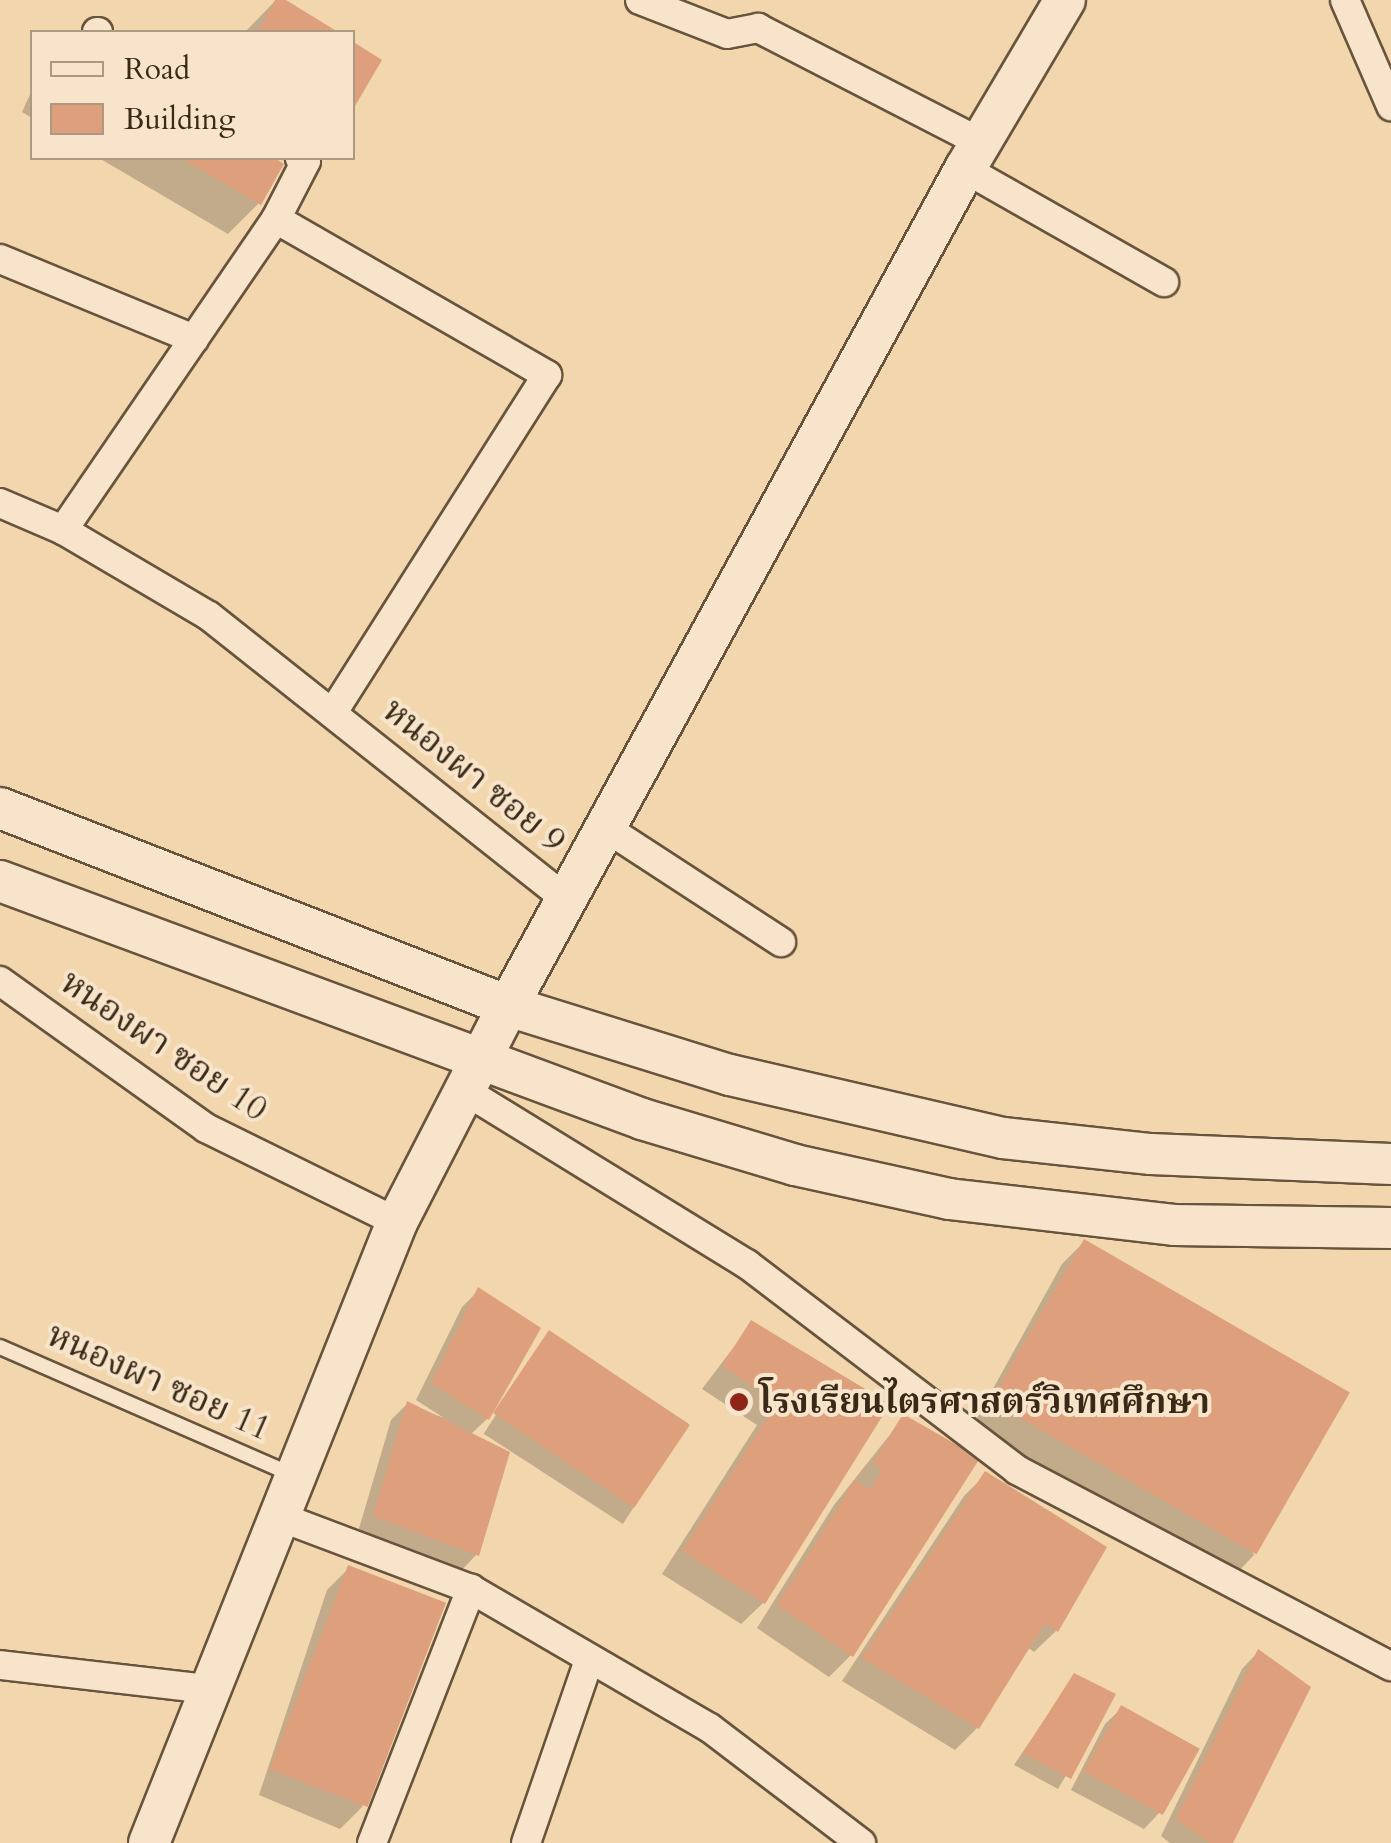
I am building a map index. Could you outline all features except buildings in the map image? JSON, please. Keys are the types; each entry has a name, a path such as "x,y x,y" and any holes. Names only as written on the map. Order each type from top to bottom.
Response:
{"main road":[{"path":"149,1843 206,1690 283,1518 294,1475 397,1222 508,1006 972,155 1065,0"},
{"path":"0,808 508,1006 730,1075 1003,1138 1151,1154 1391,1164"},
{"path":"0,881 474,1076 795,1165 949,1199 1174,1226 1391,1228"}],"street":[{"path":"640,0 727,34 758,28 972,155 1164,282"},
{"path":"1345,0 1391,106"},
{"path":"63,530 276,219 306,162 303,160"},
{"path":"276,219 547,375 334,711"},
{"path":"0,259 194,339"},
{"name":"หนองผา ซอย 9","path":"0,503 63,530 209,616 334,711 566,899"},
{"path":"606,828 782,942"},
{"name":"หนองผา ซอย 10","path":"0,981 206,1128 397,1222"},
{"path":"474,1076 747,1264 1017,1470 1391,1666"},
{"path":"283,1518 471,1589 710,1728 860,1843"},
{"path":"372,1843 471,1589"},
{"path":"526,1843 589,1660"},
{"path":"0,1665 206,1690"}],"lane":[{"name":"หนองผา ซอย 11","path":"0,1347 294,1475"}],"place":[{"name":"โรงเรียนไตรศาสตร์วิเทศศึกษา","path":"739,1402"}]}
